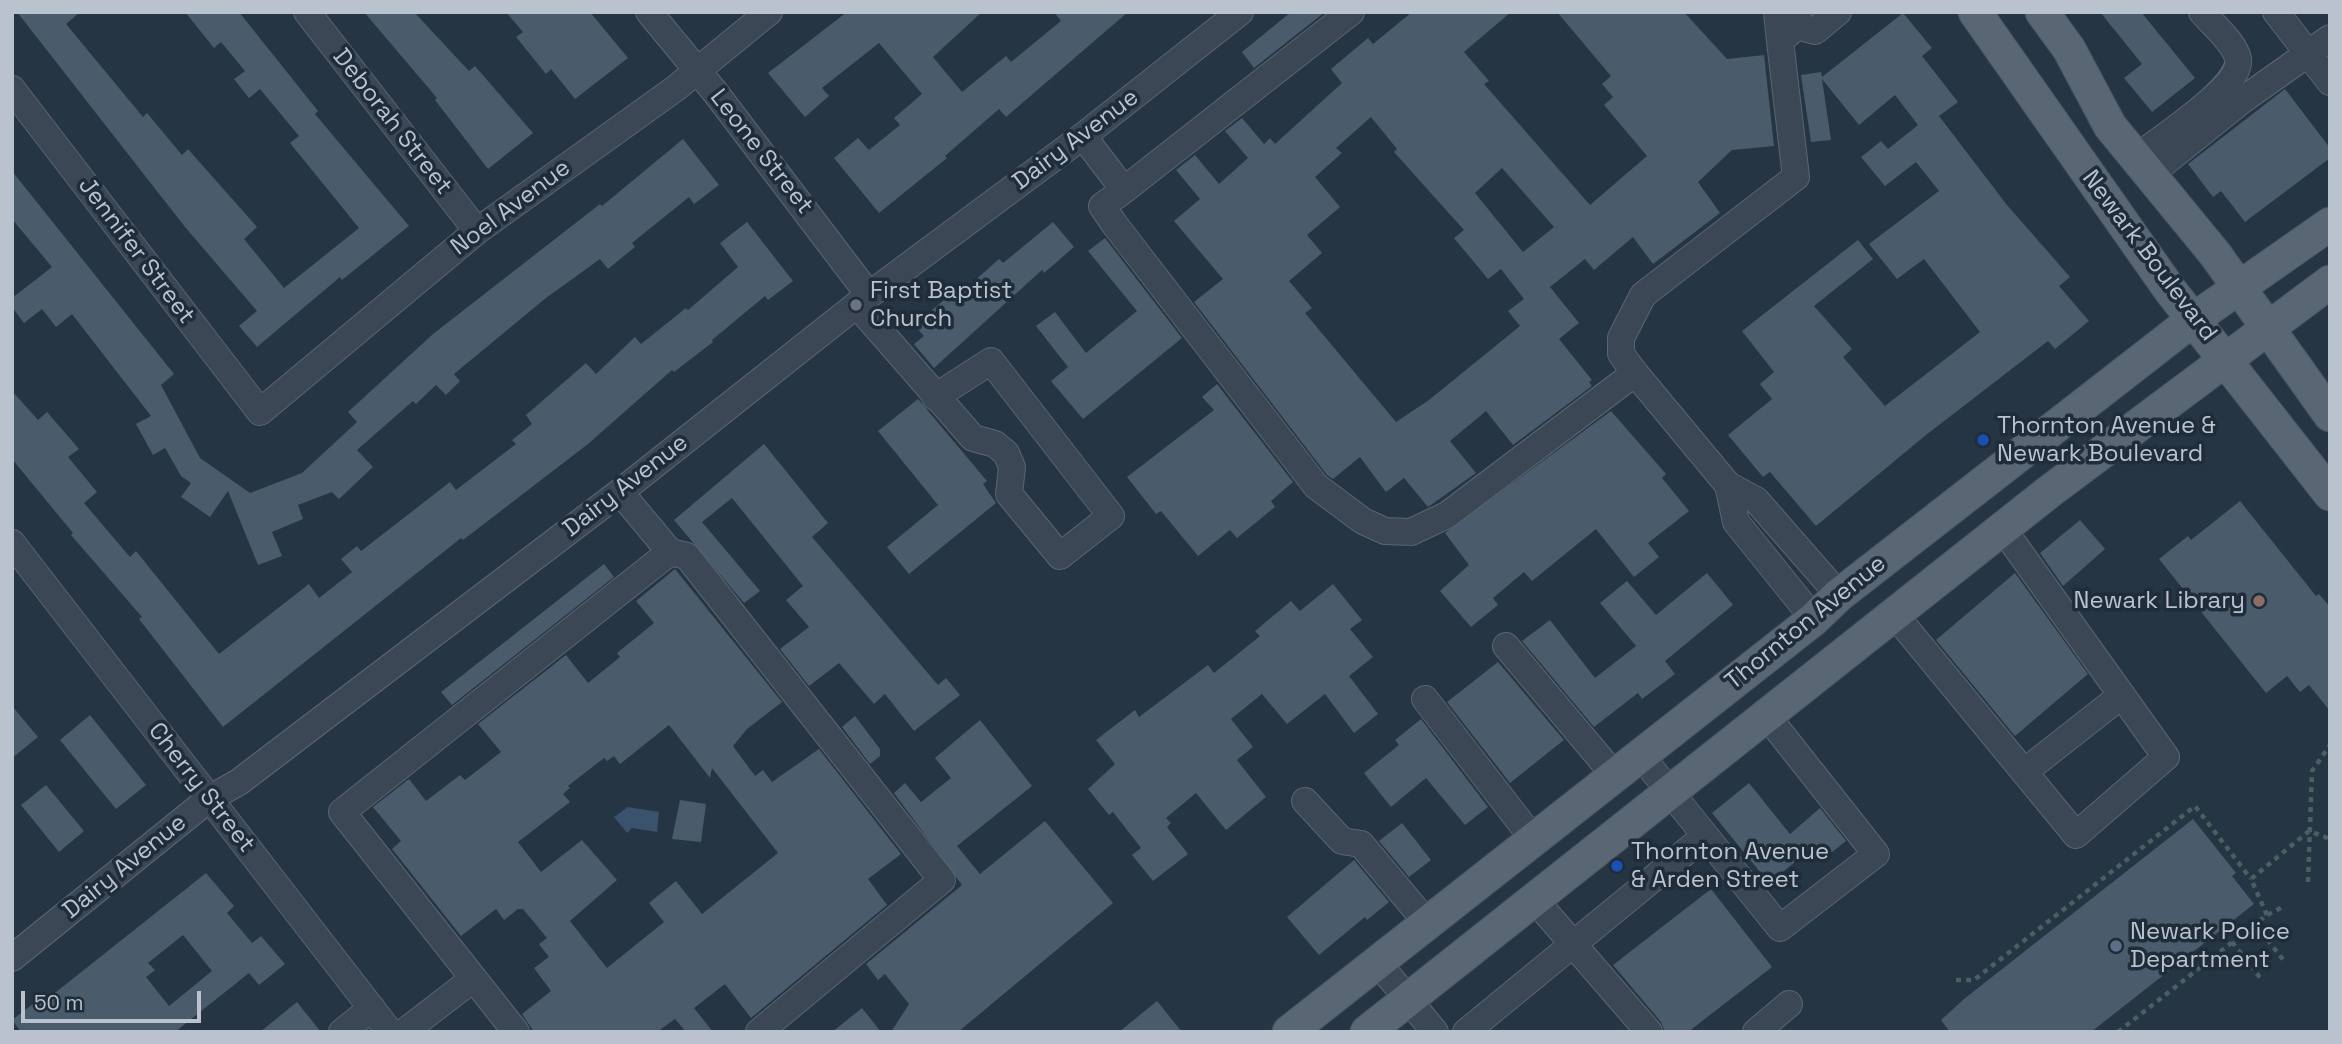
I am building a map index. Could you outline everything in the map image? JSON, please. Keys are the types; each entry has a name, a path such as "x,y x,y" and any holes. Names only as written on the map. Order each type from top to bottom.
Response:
{"main road":[{"name":"Newark Boulevard","path":"1975,12 2194,319 2330,494"},
{"name":"Newark Boulevard","path":"2042,12 2069,49 2110,126 2240,288 2330,415"},
{"name":"Thornton Avenue","path":"1289,1032 1814,619 1839,595 2194,319 2330,224"},
{"name":"Thornton Avenue","path":"1367,1032 2003,529 2330,282"}],"street":[{"name":"Deborah Street","path":"307,12 477,231"},
{"name":"Leone Street","path":"649,12 696,71 935,397 973,438 995,444 1006,453 1012,467 1009,494 1060,556 1111,516 991,361 935,397"},
{"name":"Noel Avenue","path":"260,412 477,231 696,71 769,12"},
{"name":"Dairy Avenue","path":"12,958 209,799 239,782 620,492 863,300 1083,136 1240,12"},
{"path":"1351,12 1102,206 1210,351 1316,486 1363,520 1385,531 1411,532 1447,515 1635,373"},
{"path":"1838,12 1815,31 1788,23 1796,177 1643,295 1621,338 1621,354 1728,485 1756,500 1839,595"},
{"path":"2142,167 2224,90 2236,72 2238,60 2233,49 2202,12"},
{"path":"2276,12 2330,82"},
{"path":"2142,167 2330,38"},
{"name":"Jennifer Street","path":"12,89 260,412"},
{"path":"1083,136 1124,190"},
{"path":"1728,485 1736,522 1814,619"},
{"path":"620,492 670,552 687,556 942,880 759,1032"},
{"path":"1895,615 2076,835 2166,757 2003,529"},
{"name":"Cherry Street","path":"12,543 390,1032"},
{"path":"516,1032 342,812 670,552"},
{"path":"1506,646 1615,776"},
{"path":"2024,772 2122,695"},
{"path":"1425,699 1534,840"},
{"path":"1641,756 1780,928 1876,854 1767,716"},
{"path":"1305,801 1342,841 1361,844 1428,924"},
{"path":"1466,1032 1705,836"},
{"path":"1535,900 1649,1032"},
{"path":"1378,963 1435,1032"},
{"path":"404,1032 473,979"},
{"path":"1756,1032 1789,1004"},
{"path":"342,1032 372,1008"}],"path":[{"path":"2308,883 2312,771 2330,745"},
{"path":"1956,980 1973,980 2195,806 2251,879 2267,915"},
{"path":"2309,831 2330,839"},
{"path":"2251,879 2309,831"},
{"path":"2118,1032 2255,924 2285,905"},
{"path":"2255,924 2286,962"},
{"path":"2232,942 2262,980"}],"water":[{"path":"628,807 659,812 657,832 632,828 627,833 614,817"}],"building":[{"path":"17,12 80,12 66,24 143,117 147,113 182,155 188,149 257,227 244,239 284,288 359,228 290,143 299,136 260,89 249,98 234,79 245,71 221,42 214,48 185,12 239,12 318,111 315,114 409,226 342,280 340,277 257,347 239,326 257,311 185,227"},
{"path":"364,12 414,12 469,71 475,66 533,133 488,169 435,100 437,98"},
{"path":"506,12 590,12 628,58 575,99 551,69 546,74 516,37 523,32"},
{"path":"847,12 982,12 933,57 962,92 1006,56 1011,62 1061,21 1054,12 1128,12 1006,117 999,109 945,156 947,158 879,213 834,158 858,138 869,150 900,125 894,118 922,94 879,43 822,88 829,96 805,117 768,73"},
{"path":"1291,12 1325,12 1254,68 1242,52"},
{"path":"1412,12 1511,12 1464,52 1489,81 1484,84 1590,205 1647,156 1604,105 1613,97 1602,84 1611,76 1557,12 1684,12 1727,59 1764,55 1774,146 1732,150 1698,182 1720,213 1653,264 1633,237 1594,270 1585,259 1550,287 1579,323 1559,339 1592,380 1589,382 1592,386 1513,445 1486,411 1450,441 1476,473 1428,507 1404,478 1386,492 1360,457 1333,479 1327,475 1194,302 1223,279 1174,221 1200,199 1176,170 1195,155 1219,184 1248,158 1225,131 1242,118 1264,144 1270,138 1275,144 1342,83 1331,69 1368,38 1373,44","holes":["1371,117 1397,149 1394,152 1464,230 1454,238 1488,279 1501,269 1524,299 1508,311 1520,326 1429,400 1396,422 1305,313 1312,308 1289,281 1322,253 1307,235 1340,207 1315,177 1342,153 1336,148","1502,168 1554,227 1523,252 1475,193"]},
{"path":"2100,12 2141,12 2195,78 2152,112 2124,78 2142,64"},
{"path":"1903,13 1932,48 1922,56 1958,102 1939,116 2007,205 2070,277 2059,286 2089,321 2055,349 2048,341 1926,435 1816,526 1770,472 1763,477 1728,435 1772,399 1760,384 1774,372 1742,331 1858,240 1873,259 1814,306 1852,349 1843,357 1885,406 1980,332 1924,259 1897,279 1869,244 1939,191 1916,162 1885,186 1861,157 1881,141 1888,149 1918,125 1895,95 1859,125 1822,79 1831,140 1811,142 1801,75 1821,72 1822,77"},
{"path":"2285,89 2330,148 2330,158 2245,222 2221,191 2213,197 2188,164"},
{"path":"683,139 719,185 694,204 689,197 632,243 635,247 608,269 600,259 546,298 454,374 460,381 446,395 436,385 416,404 413,401 357,450 373,467 339,499 332,492 298,505 303,519 272,532 282,556 258,565 228,491 210,517 181,497 191,483 181,476 165,448 153,455 136,424 151,416 72,314 56,327 42,309 24,323 12,307 12,298 52,267 12,219 12,171 174,374 161,385 200,458 250,493 302,473 357,422 348,412 433,334 600,204 602,206"},
{"path":"747,222 793,281 768,300 765,296 712,340 713,342 674,372 672,370 588,444 463,540 461,538 223,727 139,619 142,617 71,535 73,533 12,459 12,391 38,420 47,412 79,449 68,457 97,492 84,503 130,557 136,551 219,654 309,584 319,598 352,572 341,559 357,546 361,551 450,482 456,490 516,444 512,440 532,424 526,415 586,363 596,374 635,337 641,344 686,308 688,310 738,267 720,243"},
{"path":"1053,222 1074,247 1044,273 1042,270 934,368 914,344 924,336 914,325 961,286 964,290 999,259 1003,263"},
{"path":"1105,238 1182,338 1083,419 1051,381 1068,367 1036,326 1055,312 1086,353 1137,311 1088,251"},
{"path":"1217,384 1293,482 1271,501 1275,507 1237,538 1230,530 1198,556 1161,511 1156,514 1127,477 1214,410 1202,397"},
{"path":"918,399 987,481 983,484 996,503 909,574 887,547 938,505 878,431"},
{"path":"1611,411 1666,474 1662,478 1689,511 1648,543 1659,557 1634,577 1596,529 1532,581 1524,572 1493,598 1498,605 1471,627 1440,591 1469,565 1445,533"},
{"path":"764,444 828,523 812,537 938,685 946,678 960,695 914,731 885,694 874,704 839,663 809,686 780,649 809,627 786,600 803,586 732,498 702,522 760,591 744,603 674,520"},
{"name":"Newark Library","path":"2240,501 2316,596 2319,594 2330,607 2330,711 2309,685 2300,692 2287,676 2266,693 2159,559 2188,536 2191,540"},
{"path":"2080,520 2105,549 2063,586 2040,553"},
{"path":"604,564 614,577 452,705 441,692"},
{"path":"675,569 782,702 747,729 733,746 755,776 763,770 772,782 819,749 901,854 868,879 887,905 751,1018 725,984 694,1008 713,1032 686,1032 675,1019 657,1032 534,1032 522,1014 551,991 534,968 549,957 539,944 547,938 523,909 518,909 504,920 496,909 461,936 392,849 401,841 373,807 409,779 426,801 460,775 465,780 501,752 478,724 566,655 588,683 620,657 617,653 654,623 636,601","holes":["669,725 710,778 712,768 778,853 702,914 676,881 649,903 664,922 607,968 570,921 617,880 582,840 541,872 518,842 570,802 563,794 570,788 568,786 604,758 607,761 614,756 620,764"]},
{"path":"1707,573 1733,605 1665,661 1675,674 1642,699 1638,693 1594,727 1522,641 1550,620 1595,678 1636,646 1600,603 1627,581 1656,615"},
{"path":"2015,573 2088,674 2015,736 1936,640"},
{"path":"1333,584 1362,620 1350,629 1373,657 1349,676 1378,714 1354,733 1325,694 1287,724 1262,694 1231,719 1253,747 1237,760 1266,797 1226,830 1196,793 1166,818 1171,823 1167,827 1188,854 1153,881 1132,855 1141,848 1113,812 1109,815 1088,789 1115,764 1096,740 1135,710 1139,717 1208,665 1214,673 1260,636 1255,631 1291,601 1300,611"},
{"path":"1498,662 1564,740 1510,783 1447,702"},
{"path":"12,706 38,737 12,758"},
{"path":"90,715 146,785 116,809 60,740"},
{"path":"855,716 880,749 880,756 870,764 842,727"},
{"path":"1421,719 1488,807 1465,825 1426,778 1391,807 1364,773 1399,745 1395,740"},
{"path":"980,720 1032,786 957,846 980,874 1045,821 1113,903 958,1032 891,1032 909,1004 885,974 878,980 866,964 962,885 894,793 905,783 921,802 951,778 935,758"},
{"path":"1749,783 1790,834 1820,808 1846,841 1821,861 1811,849 1769,883 1712,813"},
{"path":"46,785 84,831 59,852 21,805"},
{"path":"680,800 706,804 701,842 672,839"},
{"name":"Newark Police Department","path":"2193,819 2236,873 2232,876 2254,904 2091,1032 1950,1032 1941,1020 1964,999"},
{"path":"1402,823 1431,860 1409,877 1379,841"},
{"path":"1354,860 1389,902 1367,920 1365,917 1319,955 1287,917"},
{"path":"206,873 234,906 227,913 252,943 261,936 285,964 259,985 249,973 175,1032 21,1032 12,1020 38,1000 41,1004","holes":["183,935 212,971 169,1006 146,977 155,970 148,963"]},
{"path":"1711,889 1772,967 1688,1032 1665,1032 1661,1022 1613,965"},
{"path":"1157,1001 1182,1032 1119,1032"},
{"path":"297,1002 321,1032 260,1032"},
{"path":"862,1008 881,1032 832,1032"}],"place":[{"name":"First Baptist Church","path":"856,305"},
{"name":"Thornton Avenue & Newark Boulevard","path":"1983,440"},
{"name":"Newark Library","path":"2259,601"},
{"name":"Thornton Avenue & Arden Street","path":"1617,866"},
{"name":"Newark Police Department","path":"2116,946"}]}
